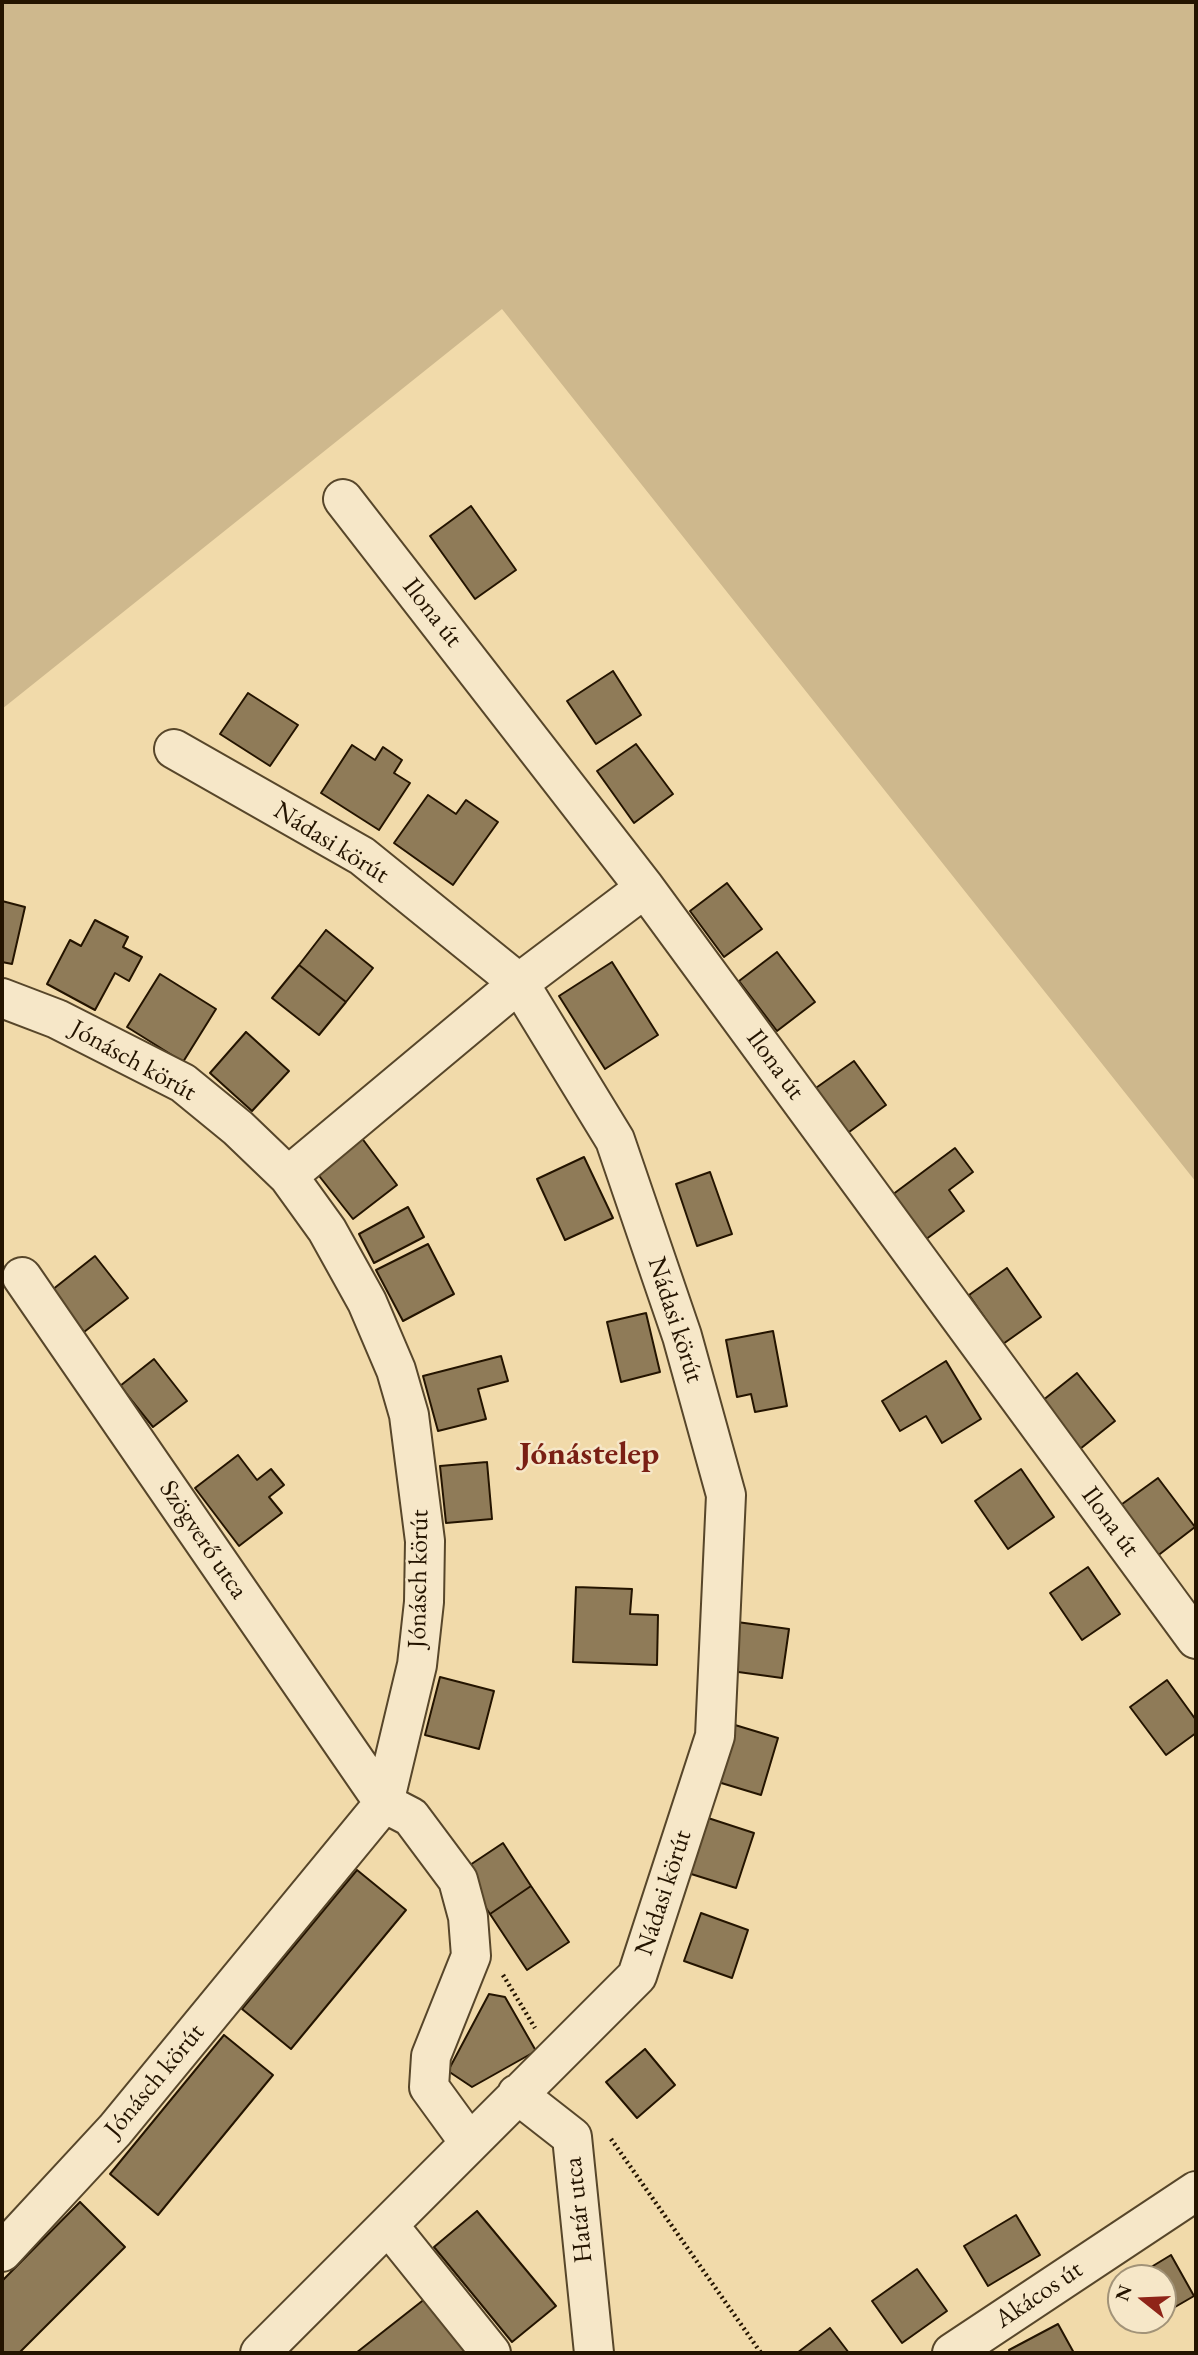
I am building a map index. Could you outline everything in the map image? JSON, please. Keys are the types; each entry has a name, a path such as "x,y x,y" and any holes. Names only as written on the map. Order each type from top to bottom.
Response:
{"street":[{"name":"Ilona út","path":"343,499 645,888 1196,1639"},
{"name":"Nádasi körút","path":"174,749 362,856 519,983 615,1140 682,1336 726,1495 715,1736 637,1976 517,2094"},
{"path":"288,1176 519,983 645,888"},
{"name":"Jónásch körút","path":"2,998 57,1019 183,1083 239,1128 288,1176 327,1230 367,1302 396,1370 409,1415 425,1541 424,1602 417,1665 384,1803 115,2130 2,2252"},
{"name":"Szögverő utca","path":"22,1277 384,1803"},
{"path":"384,1803 411,1817 458,1880 468,1917 471,1956 431,2056 429,2087 469,2142"},
{"path":"260,2353 517,2094"},
{"name":"Határ utca","path":"517,2094 572,2137 594,2353"},
{"name":"Akácos út","path":"951,2353 1196,2191"},
{"path":"388,2225 491,2353"}],"shaded area":[{"path":"2,2 1196,2 1196,1182 502,309 2,709"}],"building":[{"path":"471,506 516,570 475,599 430,536"},
{"path":"613,671 641,715 596,744 567,701"},
{"path":"248,693 298,725 270,766 220,734"},
{"path":"636,744 673,794 634,823 597,771"},
{"path":"352,745 375,760 383,747 402,760 394,773 410,783 379,830 321,793"},
{"path":"428,795 456,814 466,800 498,822 453,885 394,843"},
{"path":"727,883 762,929 724,957 690,911"},
{"path":"2,901 25,907 12,964 2,962"},
{"path":"95,920 128,937 123,947 142,957 129,981 115,973 95,1010 47,984 70,940 81,946"},
{"path":"326,930 373,968 346,1002 299,965"},
{"path":"777,952 815,1002 777,1031 739,981"},
{"path":"612,962 658,1035 605,1069 559,996"},
{"path":"299,965 346,1002 319,1035 272,998"},
{"path":"160,974 216,1009 183,1062 127,1027"},
{"path":"246,1032 289,1071 252,1111 210,1073"},
{"path":"854,1061 886,1105 845,1135 813,1090"},
{"path":"361,1137 397,1185 353,1219 316,1172"},
{"path":"955,1148 973,1172 949,1190 964,1211 925,1240 892,1195"},
{"path":"584,1157 613,1218 565,1240 537,1179"},
{"path":"710,1172 732,1234 697,1246 676,1184"},
{"path":"408,1207 424,1237 374,1263 359,1234"},
{"path":"428,1244 454,1294 403,1321 376,1270"},
{"path":"95,1256 128,1298 84,1332 52,1290"},
{"path":"1007,1268 1041,1317 1003,1344 969,1295"},
{"path":"646,1313 660,1372 621,1382 607,1322"},
{"path":"773,1331 787,1406 755,1412 751,1394 737,1397 726,1340"},
{"path":"501,1356 508,1381 478,1389 486,1419 438,1431 423,1376"},
{"path":"154,1359 187,1401 153,1427 120,1386"},
{"path":"946,1361 981,1419 942,1443 926,1416 900,1431 882,1401"},
{"path":"1077,1373 1115,1421 1080,1449 1042,1401"},
{"path":"238,1455 257,1480 271,1469 284,1485 269,1497 282,1513 239,1546 195,1488"},
{"path":"487,1462 492,1519 446,1523 440,1466"},
{"path":"1021,1469 1054,1517 1008,1549 975,1501"},
{"path":"1158,1478 1195,1527 1156,1557 1118,1507"},
{"path":"1088,1567 1120,1614 1082,1640 1050,1593"},
{"path":"576,1587 632,1589 630,1614 658,1615 657,1665 573,1662"},
{"path":"737,1622 789,1629 782,1678 731,1671"},
{"path":"440,1677 494,1691 479,1749 425,1735"},
{"path":"1167,1680 1196,1720 1196,1733 1166,1755 1130,1707"},
{"path":"735,1725 778,1738 761,1795 718,1782"},
{"path":"705,1817 754,1833 736,1888 688,1873"},
{"path":"503,1843 531,1886 490,1914 461,1871"},
{"path":"357,1870 406,1910 291,2049 242,2009"},
{"path":"531,1886 569,1942 527,1970 490,1914"},
{"path":"701,1913 748,1930 732,1978 684,1961"},
{"path":"489,1994 505,1997 536,2051 472,2087 448,2071"},
{"path":"224,2035 273,2075 158,2215 110,2174"},
{"path":"645,2049 675,2085 637,2118 606,2082"},
{"path":"80,2202 125,2247 19,2353 2,2353 2,2281"},
{"path":"477,2211 556,2306 512,2342 434,2247"},
{"path":"1016,2215 1040,2255 988,2286 964,2246"},
{"path":"1171,2255 1176,2264 1156,2264"},
{"path":"1177,2266 1194,2296 1177,2306"},
{"path":"917,2269 947,2311 902,2343 872,2301"},
{"path":"426,2298 470,2353 356,2353"},
{"path":"1058,2324 1074,2353 1010,2353 1009,2350"},
{"path":"830,2328 849,2353 797,2353"}],"district":[{"name":"Jónástelep","path":"589,1455"}]}
